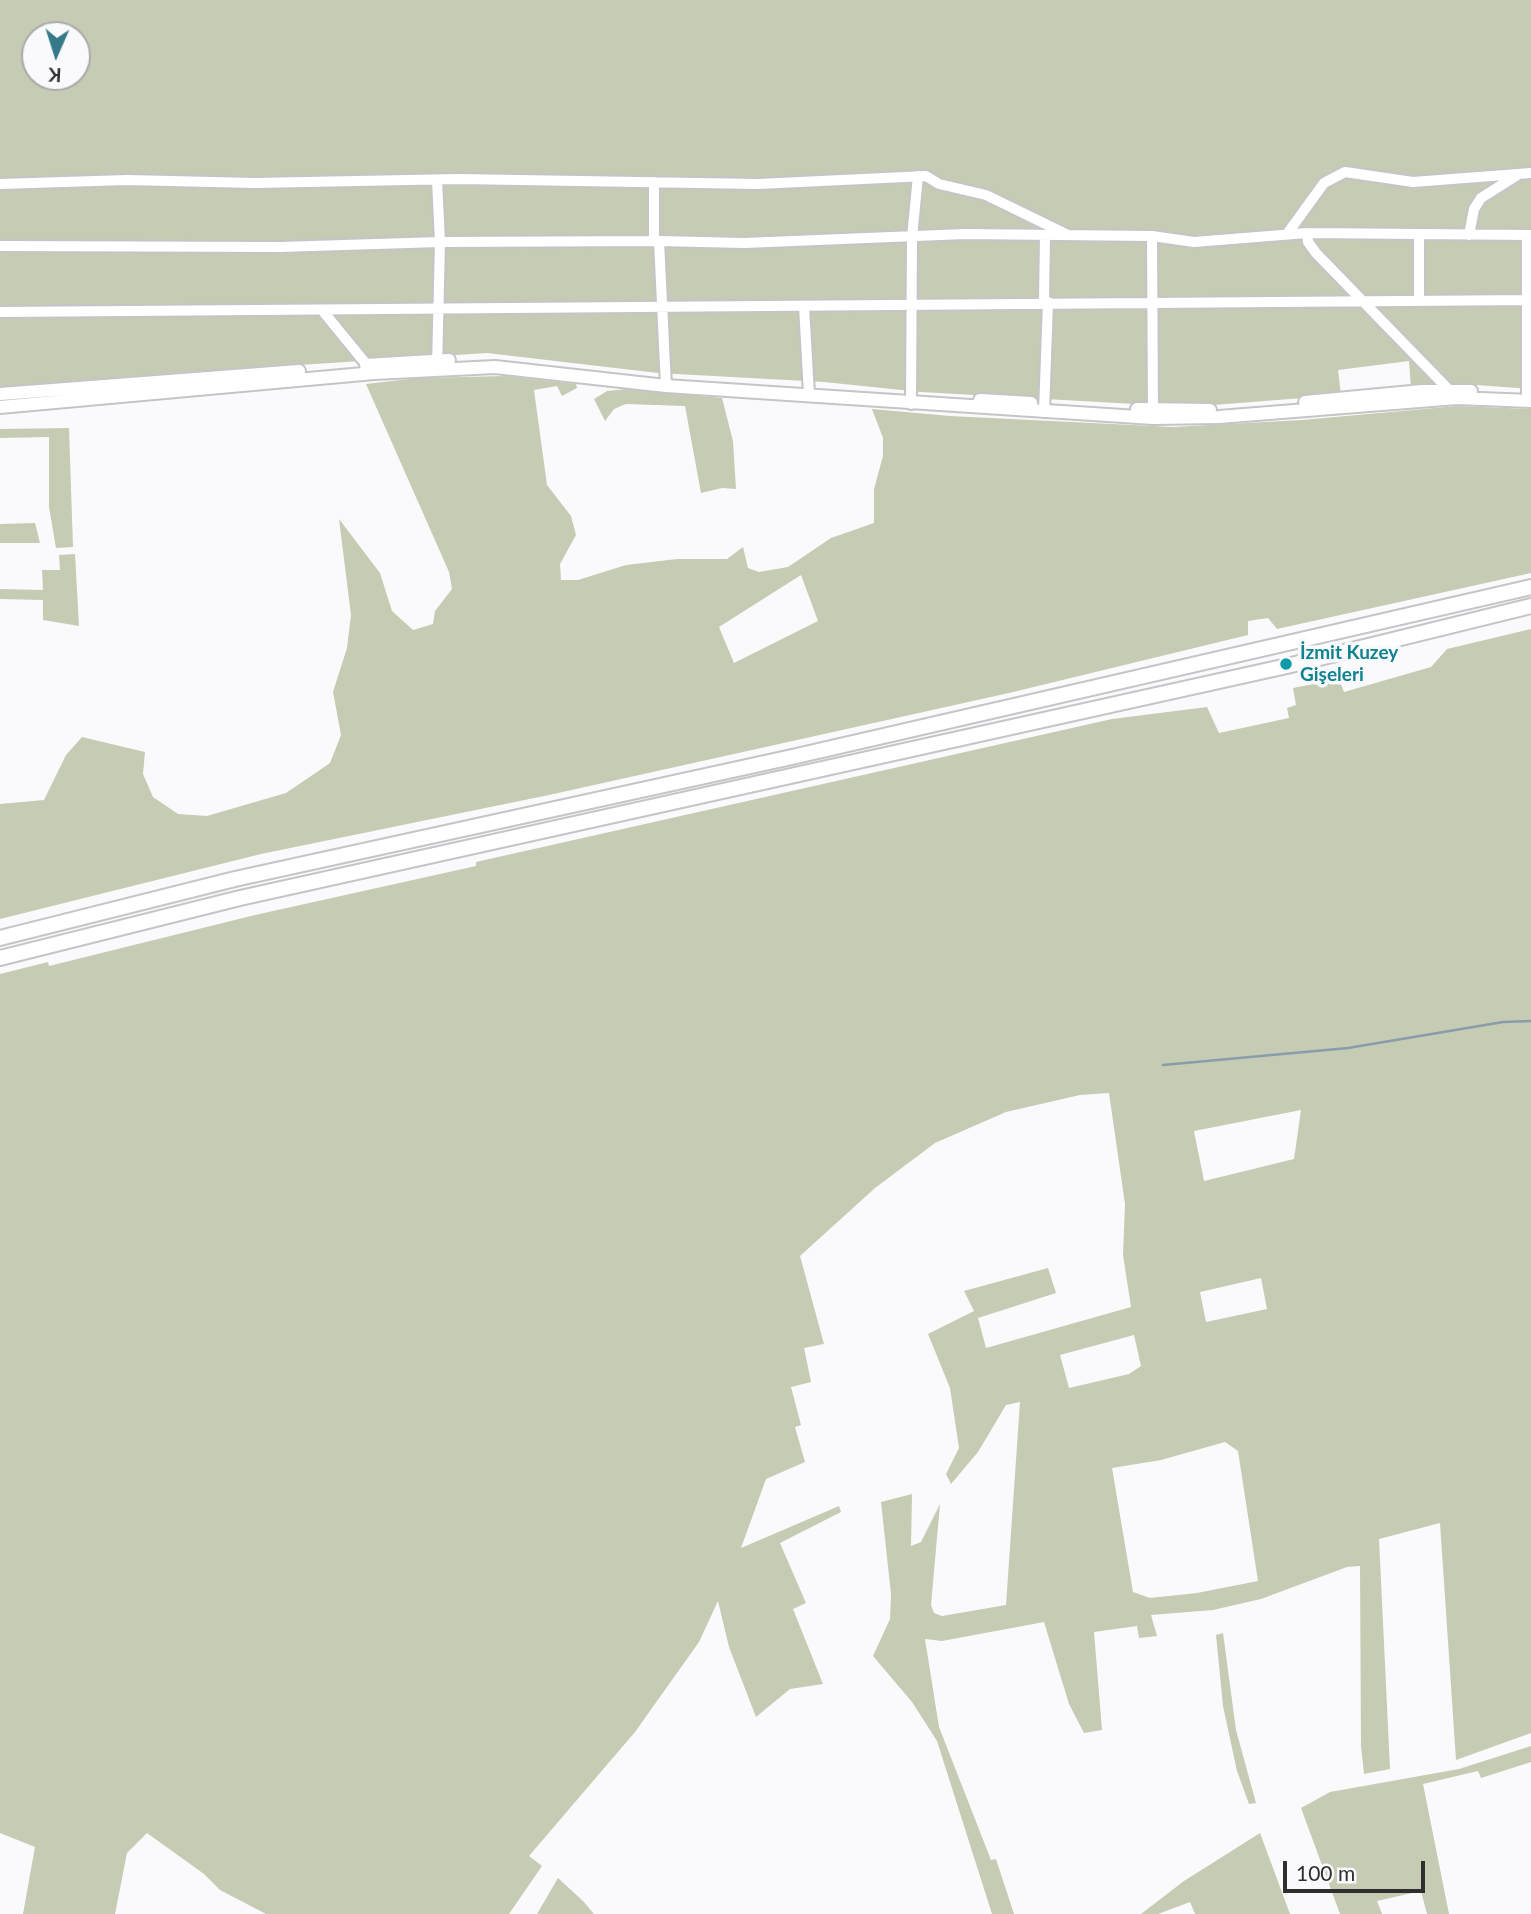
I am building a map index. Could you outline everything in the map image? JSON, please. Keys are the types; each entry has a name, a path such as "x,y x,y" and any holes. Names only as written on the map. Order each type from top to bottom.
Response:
{"highway":[{"path":"0,938 235,879 792,757 1531,587"},
{"path":"0,958 240,898 1287,667 1531,606"}],"main road":[{"path":"0,394 437,364 911,400 1219,417 1452,394 1529,397"},
{"path":"0,407 371,369"}],"street":[{"path":"1287,234 1324,183 1345,172 1413,182 1526,173"},
{"path":"1469,235 1474,209 1481,198 1526,173"},
{"path":"911,400 914,304 912,237 918,176"},
{"path":"0,184 127,180 255,183 437,180 758,184 926,176 939,184 986,195 1069,235"},
{"path":"437,180 440,242 437,364"},
{"path":"654,182 664,306 665,382"},
{"path":"1307,233 1308,242 1317,253 1452,394"},
{"path":"0,246 280,247 440,242 657,241 744,243 1045,235 1153,236 1194,242 1307,233 1529,235 1529,397"},
{"path":"1044,408 1045,235"},
{"path":"1419,235 1419,301"},
{"path":"1153,236 1153,414"},
{"path":"0,312 1529,300"},
{"path":"804,306 809,391"},
{"path":"322,310 371,369"}],"green space":[{"path":"0,0 1531,0 1531,389 1463,384 1411,389 1409,361 1338,370 1341,395 1188,407 921,392 824,382 658,373 487,353 252,368 0,390"},
{"path":"506,376 576,384 577,388 562,396 557,386 534,390 547,485 571,516 576,535 560,564 561,580 578,580 626,565 677,559 727,559 743,547 748,568 759,572 788,567 831,538 874,523 874,489 883,456 883,438 872,409 950,416 1173,427 1302,420 1457,406 1531,409 1531,573 1277,629 1268,618 1248,621 1248,635 1009,693 549,795 261,854 0,919 0,804 44,800 66,755 82,737 145,752 143,774 153,797 178,814 207,816 286,793 330,763 341,735 333,692 347,648 351,615 339,519 380,573 392,611 413,630 433,624 435,611 452,589 449,572 366,384 418,378","holes":["801,575 818,621 734,663 719,627"]},
{"path":"627,389 722,398 733,441 736,489 722,488 701,493 685,406 626,404 614,409 605,421 594,399 607,391"},
{"path":"69,428 73,547 56,548 49,507 49,437 0,438 0,429"},
{"path":"35,523 40,543 0,543 0,524"},
{"path":"75,554 79,626 43,620 43,600 0,599 0,589 43,590 42,570 60,570 59,555"},
{"path":"1531,629 1531,1733 1456,1760 1440,1523 1379,1539 1390,1769 1364,1774 1361,1746 1360,1566 1347,1567 1261,1599 1213,1610 1151,1615 1157,1636 1139,1638 1137,1626 1094,1632 1102,1730 1084,1733 1069,1704 1044,1622 942,1641 925,1639 939,1727 991,1860 996,1859 1014,1914 992,1914 937,1741 912,1702 873,1656 890,1619 891,1594 881,1502 912,1494 911,1546 921,1542 940,1504 931,1605 934,1613 942,1616 1006,1605 1020,1402 1006,1405 978,1452 951,1484 946,1474 959,1448 950,1388 928,1334 974,1311 964,1291 1048,1268 1056,1293 978,1318 986,1348 1131,1307 1123,1255 1125,1204 1109,1093 1080,1095 1006,1112 935,1143 875,1188 800,1256 824,1344 804,1348 811,1382 791,1387 801,1425 795,1427 805,1462 766,1479 741,1548 839,1506 841,1512 780,1543 806,1603 793,1609 823,1684 790,1689 756,1717 729,1647 718,1601 699,1642 635,1732 529,1856 542,1866 509,1914 266,1914 220,1890 204,1874 147,1833 127,1853 115,1914 23,1914 35,1847 0,1833 0,974 48,962 49,966 255,915 476,866 476,862 1112,719 1207,707 1219,733 1289,718 1287,708 1296,705 1293,688 1339,679 1344,692 1431,667 1447,649","holes":["1301,1110 1294,1159 1204,1181 1194,1131","1261,1278 1267,1309 1206,1322 1200,1292","1134,1335 1141,1366 1129,1374 1069,1388 1060,1355","1225,1442 1238,1451 1258,1581 1197,1593 1150,1598 1133,1592 1112,1468 1161,1460"]},
{"path":"1223,1633 1236,1730 1256,1803 1249,1804 1237,1771 1223,1706 1216,1635"},
{"path":"1531,1746 1531,1762 1481,1778 1478,1771 1423,1784 1449,1914 1427,1914 1421,1891 1377,1901 1382,1914 1340,1914 1301,1808 1330,1792 1459,1769"},
{"path":"1260,1833 1290,1914 1195,1914 1190,1902 1158,1914 1141,1914 1184,1881"},
{"path":"558,1878 583,1901 594,1914 537,1914"}],"waterway":[{"path":"1163,1065 1348,1048 1503,1022 1531,1021"}],"place":[{"name":"İzmit Kuzey Gişeleri","path":"1286,664"}]}
